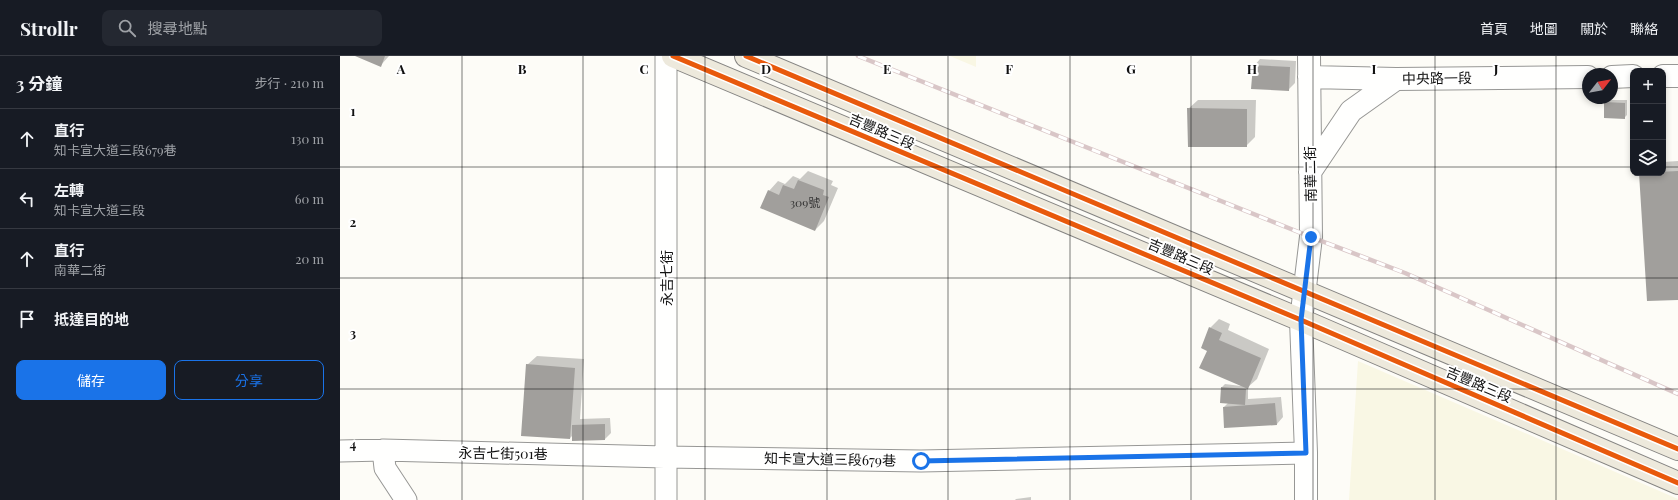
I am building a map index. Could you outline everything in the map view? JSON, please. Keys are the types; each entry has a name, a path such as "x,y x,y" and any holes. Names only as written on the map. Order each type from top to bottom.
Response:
{"main road":[{"name":"吉豐路三段","path":"673,56 1301,320 1678,483"},
{"name":"吉豐路三段","path":"746,56 1678,449"}],"street":[{"name":"永吉七街","path":"666,56 666,500"},
{"name":"南華二街","path":"1306,500 1306,453 1301,320 1311,237 1309,67"},
{"name":"中央路一段","path":"1309,67 1396,79 1582,77"},
{"path":"1618,77 1630,76"},
{"path":"1666,76 1678,76"},
{"path":"1310,172 1351,111 1396,79"},
{"name":"永吉七街501巷","path":"340,451 383,450 665,457"},
{"path":"383,450 386,468 406,500"},
{"name":"知卡宣大道三段679巷","path":"665,457 921,461 1306,453"}],"shaded area":[{"path":"950,56 976,56 976,67"},
{"path":"1358,361 1678,499 1678,500 1349,500"}],"building":[{"path":"355,56 385,56 381,67"},
{"path":"1253,65 1290,67 1289,91 1251,89"},
{"path":"1625,103 1625,119 1604,118 1604,104"},
{"path":"1187,108 1247,109 1247,147 1188,147"},
{"path":"1678,171 1678,300 1647,301 1639,176 1666,176 1666,172"},
{"path":"798,180 824,190 823,195 829,197 815,231 760,208 768,190 779,195 783,185 794,189"},
{"path":"1209,327 1222,333 1219,340 1261,358 1248,389 1199,368 1207,351 1201,348"},
{"path":"526,364 575,368 570,439 521,436"},
{"path":"1221,387 1246,389 1245,405 1220,403"},
{"path":"1275,403 1277,425 1224,428 1223,407"},
{"path":"605,424 605,440 572,441 572,425"}],"railway":[{"path":"858,56 1405,273 1678,394"}],"cycle path":[{"path":"673,56 1301,320 1678,483"},
{"path":"746,56 1678,449"}],"route":[{"path":"921,461 1306,453 1301,320 1311,237"}]}
